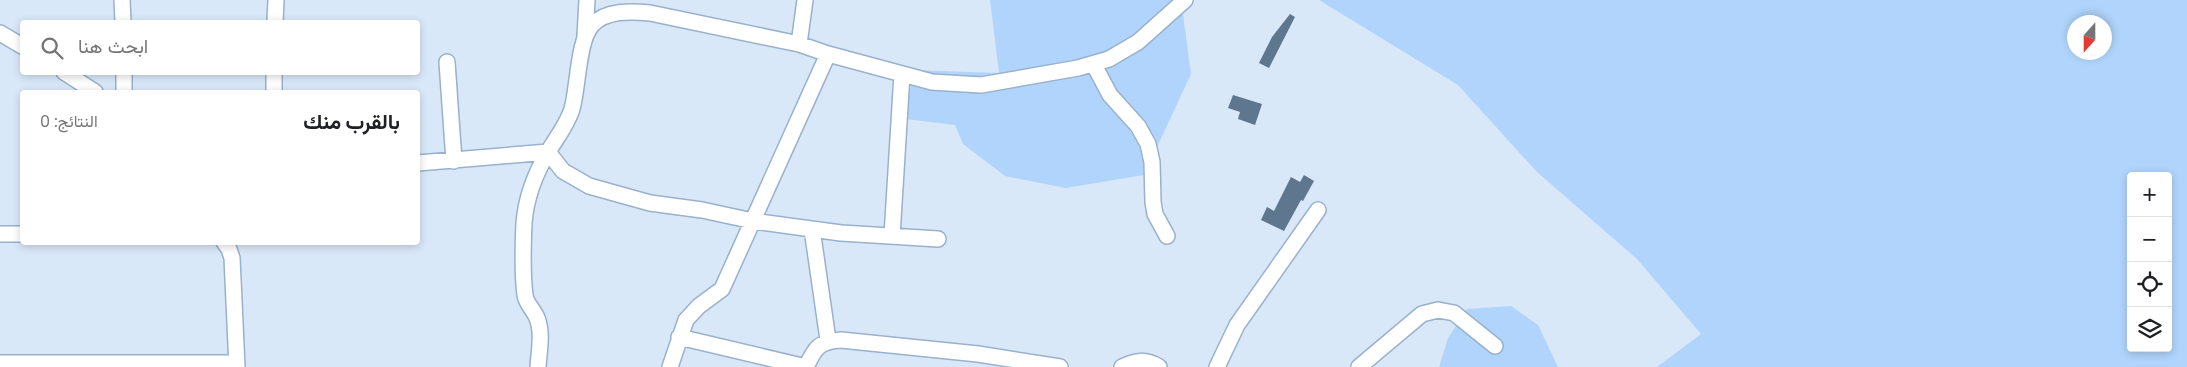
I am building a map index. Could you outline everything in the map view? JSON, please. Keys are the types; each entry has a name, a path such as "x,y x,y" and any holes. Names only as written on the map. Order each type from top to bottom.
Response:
{"street":[{"path":"122,0 122,20"},
{"path":"275,20 276,0"},
{"path":"538,367 540,328 525,296 524,223 527,198 548,152 566,124 572,108 584,37 587,0"},
{"path":"799,44 805,0"},
{"path":"584,37 592,25 604,17 633,12 799,44 902,74 948,84 981,85 1094,64 1110,59 1138,42 1185,0"},
{"path":"0,33 20,45"},
{"path":"670,367 679,337 691,313 722,289 828,54"},
{"path":"448,62 454,161"},
{"path":"1094,64 1110,95 1138,126 1148,144 1152,162 1153,202 1158,220 1167,236"},
{"path":"892,236 902,74"},
{"path":"69,75 92,90"},
{"path":"124,75 124,90"},
{"path":"274,75 274,90"},
{"path":"420,163 548,152"},
{"path":"548,152 563,171 589,186 650,203 812,229 938,239"},
{"path":"1217,367 1237,325 1318,210"},
{"path":"812,229 828,340"},
{"path":"0,234 20,234"},
{"path":"0,363 237,365 232,258 226,245"},
{"path":"1359,367 1422,314 1438,310 1454,313 1495,346"},
{"path":"679,337 806,367 812,354 828,340 978,354 1060,367"},
{"path":"1122,367 1140,360 1151,362 1159,367"}],"shaded area":[{"path":"990,0 1181,0 1191,74 1144,175 1066,188 1005,176 963,144 955,125 906,119 913,70 999,73"},
{"path":"1319,0 2187,0 2187,367 1657,367 1701,334 1637,259 1537,172 1458,85"},
{"path":"1511,306 1538,325 1558,367 1439,367 1448,338 1467,309"}],"building":[{"path":"1290,14 1295,17 1269,68 1259,63 1272,37"},
{"path":"1233,95 1262,104 1255,125 1238,119 1240,112 1228,108"},
{"path":"1304,175 1314,181 1284,231 1261,220 1267,207 1274,211 1291,177 1300,182"}]}
